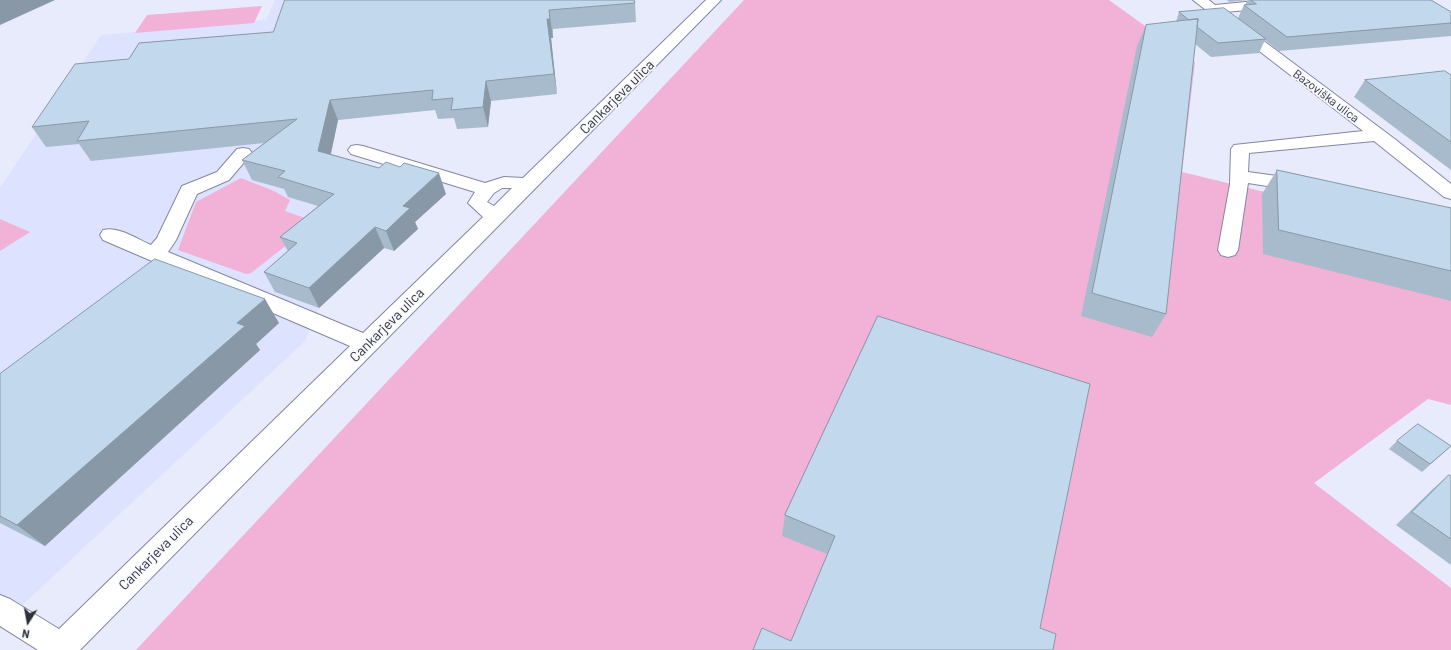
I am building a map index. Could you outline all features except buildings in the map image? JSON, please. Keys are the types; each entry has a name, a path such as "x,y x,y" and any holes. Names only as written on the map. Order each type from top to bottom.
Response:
{"street":[{"name":"Cankarjeva ulica","path":"60,649 714,0"},
{"path":"1206,5 1314,0"},
{"name":"Bazoviška ulica","path":"1206,5 1378,135 1451,193"},
{"path":"1228,250 1239,176 1240,149 1378,135"},
{"path":"357,150 486,189"},
{"path":"155,254 166,240 189,190 223,176 243,153"},
{"path":"1239,176 1303,186 1314,185"},
{"path":"495,217 477,203 486,189 502,182 528,184"},
{"path":"110,235 367,344"},
{"path":"0,609 60,649"}],"shaded area":[{"path":"275,0 527,0 435,41 428,110 338,120 329,163 343,214 276,293 319,308 305,341 0,626 0,188 101,35 266,20"},
{"path":"744,0 1109,0 1195,62 1182,172 1451,237 1451,405 1428,399 1314,483 1451,588 1451,650 136,650"},
{"path":"262,6 254,23 135,33 147,15"},
{"path":"241,178 274,191 290,200 285,211 316,222 251,273 246,274 178,250 196,202"},
{"path":"0,219 30,232 0,251"}]}
